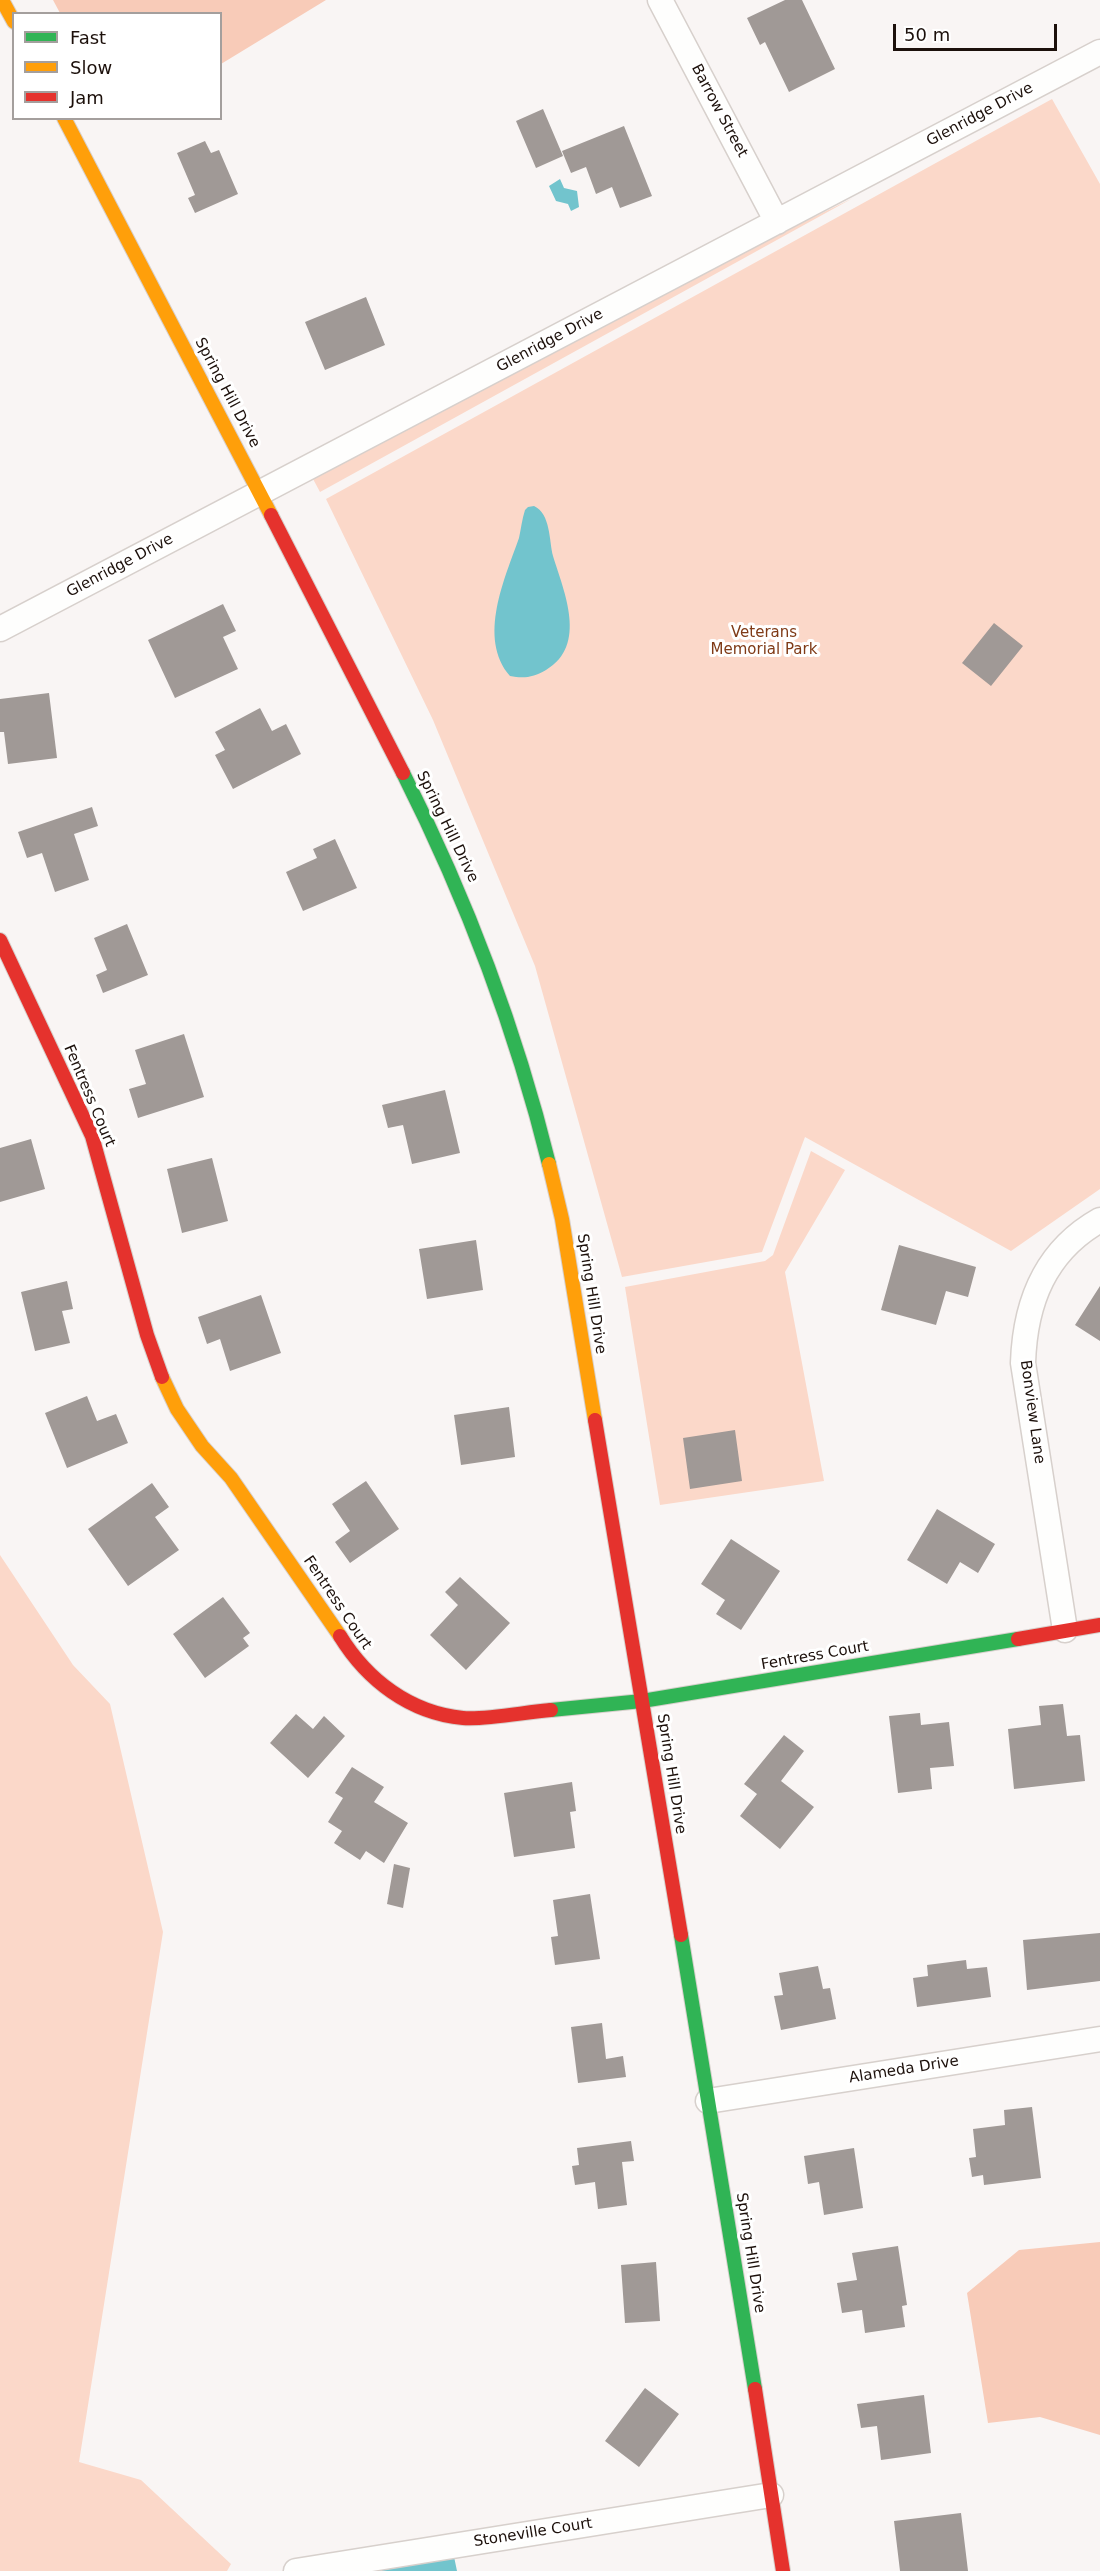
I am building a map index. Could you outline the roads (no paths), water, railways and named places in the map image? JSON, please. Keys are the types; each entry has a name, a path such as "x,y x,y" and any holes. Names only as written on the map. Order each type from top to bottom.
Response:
{"main road":[{"path":"2,0 12,18"},
{"name":"Spring Hill Drive","path":"65,120 260,493 451,873 485,954 517,1045 542,1129 562,1219 783,2571"},
{"name":"Fentress Court","path":"0,940 92,1137 147,1335 160,1373 173,1400 202,1446 231,1478 329,1618 354,1659 377,1682 403,1699 433,1712 464,1718 642,1701 1100,1625"}],"street":[{"name":"Barrow Street","path":"660,0 777,222"},
{"name":"Glenridge Drive","path":"0,629 1100,52"},
{"name":"Bonview Lane","path":"1065,1630 1023,1363 1024,1335 1030,1307 1040,1282 1053,1261 1071,1240 1100,1220"},
{"name":"Alameda Drive","path":"708,2102 1100,2039"},
{"name":"Stoneville Court","path":"296,2571 771,2495"}],"water":[{"path":"560,179 564,188 577,191 579,207 571,211 568,204 556,201 549,186"},
{"path":"534,506 544,515 548,528 553,556 567,601 570,632 566,647 559,659 546,670 529,677 515,677 510,676 500,661 496,644 497,608 501,589 519,538 525,510"},
{"path":"452,2547 457,2571 325,2571"}],"park label":[{"name":"Veterans Memorial Park","path":"764,642"}]}
